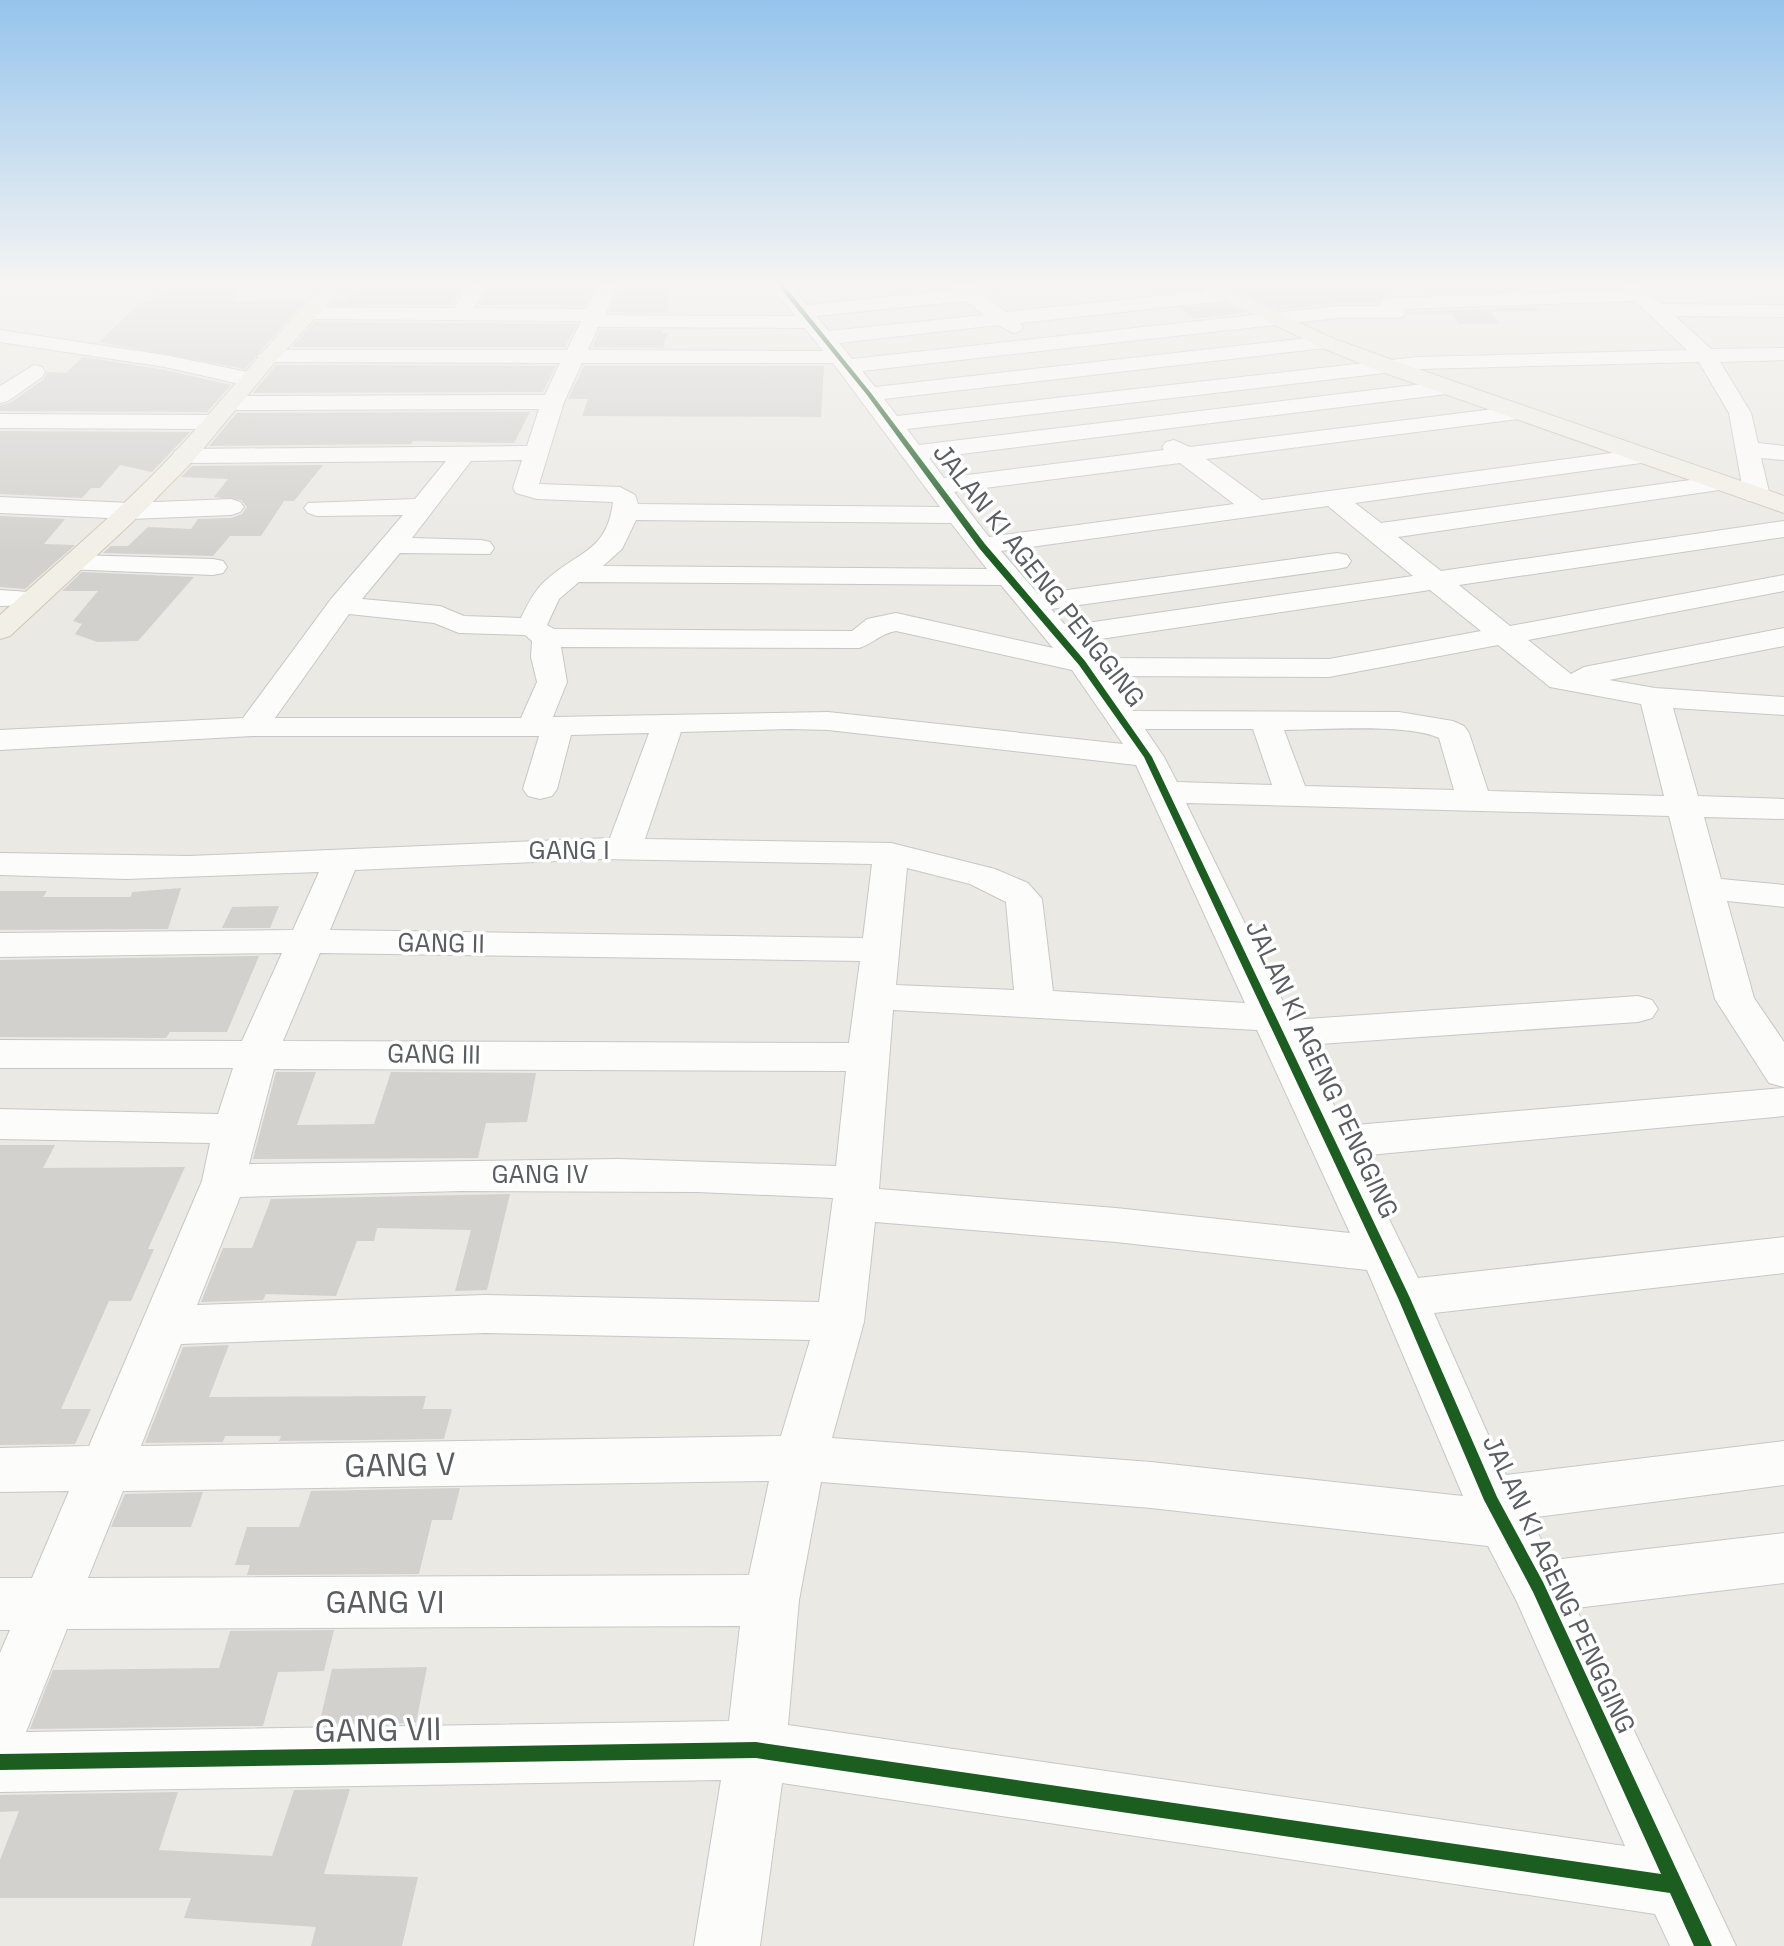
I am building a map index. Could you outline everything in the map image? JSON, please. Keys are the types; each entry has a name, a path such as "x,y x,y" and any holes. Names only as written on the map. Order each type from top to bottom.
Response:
{"main road":[{"path":"0,630 130,511 184,456 252,375"},
{"path":"1411,375 1784,505"}],"street":[{"path":"0,396 30,375"},
{"path":"230,375 249,379"},
{"path":"540,789 552,682 540,633 547,596 557,585 608,552 626,512 626,500 620,495 537,491 525,488 552,402 565,375"},
{"name":"JALAN KI AGENG PENGGING","path":"853,375 960,516 1076,656 1125,720 1157,774 1404,1298 1497,1512 1538,1587 1703,1946"},
{"path":"907,375 1144,425 1447,388"},
{"path":"942,375 1109,398 1310,375"},
{"path":"1077,375 1256,508"},
{"path":"1717,375 1740,413 1756,496"},
{"path":"229,403 552,402"},
{"path":"960,516 1184,454 1518,413"},
{"path":"0,421 211,422"},
{"path":"1749,449 1784,453"},
{"path":"184,456 536,453"},
{"path":"252,727 341,605 393,545 464,454"},
{"path":"626,512 960,516 1256,508 1641,456"},
{"path":"1376,533 1719,483"},
{"path":"1333,498 1561,681 1655,697 1784,706"},
{"path":"0,505 130,511 231,507"},
{"path":"317,508 423,507"},
{"path":"1076,656 1436,580 1784,529"},
{"path":"393,545 481,548"},
{"path":"575,574 1019,590 1337,561"},
{"path":"75,563 213,567"},
{"path":"341,605 440,615 459,624 540,633 852,639 865,636 881,623 896,622 1076,656 1329,668 1784,583"},
{"path":"0,598 33,599"},
{"path":"1561,681 1784,637"},
{"path":"1655,697 1735,999 1784,1073"},
{"path":"1125,720 1381,722 1443,727 1453,733 1474,800"},
{"path":"1265,720 1292,795"},
{"path":"0,740 252,727 828,721 1292,795 1784,809"},
{"path":"623,850 669,722"},
{"path":"141,765 161,733"},
{"name":"GANG I","path":"0,864 84,870 163,869 528,850 891,854 922,859 1003,883 1020,893 1024,899 1035,1003"},
{"path":"727,1946 756,1750 771,1601 800,1458 840,1322 891,854"},
{"path":"0,1723 25,1604 102,1470 166,1325 224,1181 235,1129 258,1052 342,859"},
{"path":"1705,888 1784,896"},
{"name":"GANG II","path":"0,945 306,941 882,950"},
{"path":"874,997 1035,1003 1277,1026 1638,1009"},
{"name":"GANG III","path":"0,1054 258,1052 868,1057"},
{"path":"1330,1143 1784,1102"},
{"path":"0,1124 235,1129"},
{"name":"GANG IV","path":"224,1181 534,1173 749,1176 855,1193 1382,1254"},
{"path":"1404,1298 1784,1255"},
{"path":"166,1325 485,1314 638,1315 840,1322"},
{"name":"GANG V","path":"0,1470 800,1458 1497,1512 1784,1463"},
{"path":"1538,1587 1784,1559"},
{"name":"GANG VI","path":"25,1604 771,1601"},
{"name":"GANG VII","path":"0,1762 756,1750 1675,1885"}],"building":[{"path":"46,375 186,375 231,385 207,412 0,411 0,405 10,403 44,379"},
{"path":"268,375 552,375 543,392 253,393"},
{"path":"580,375 823,375 821,417 582,416 588,399 568,399"},
{"path":"530,412 514,443 413,441 411,444 209,446 237,413"},
{"path":"0,431 190,432 152,472 120,465 100,488 91,488 82,498 0,494"},
{"path":"323,465 294,501 284,501 261,536 230,536 213,556 103,553 111,546 128,546 148,527 191,529 198,519 231,518 242,514 247,507 241,500 214,497 228,479 181,477 192,466"},
{"path":"0,516 65,519 44,544 75,545 25,589 0,587"},
{"path":"82,572 194,577 138,641 97,642 75,634 82,624 73,621 98,591 62,591"},
{"path":"181,888 168,929 0,930 0,891 47,891 43,897 131,897 132,892"},
{"path":"279,906 270,928 222,928 232,907"},
{"path":"259,956 227,1032 170,1032 166,1038 0,1037 0,960"},
{"path":"276,1072 316,1072 297,1125 374,1124 391,1072 536,1073 527,1122 486,1123 478,1158 253,1159"},
{"path":"0,1145 55,1145 43,1168 185,1167 148,1249 154,1249 131,1301 109,1301 61,1409 91,1409 75,1444 0,1445"},
{"path":"510,1194 487,1290 455,1291 471,1230 377,1228 374,1241 357,1241 336,1296 266,1294 263,1300 201,1302 223,1248 252,1248 271,1199"},
{"path":"229,1345 209,1397 426,1396 423,1409 452,1409 444,1439 279,1441 281,1436 225,1436 223,1442 145,1443 183,1347"},
{"path":"460,1488 452,1520 432,1520 419,1574 247,1575 250,1565 235,1565 247,1527 299,1527 311,1491"},
{"path":"203,1492 191,1527 111,1527 125,1494"},
{"path":"334,1630 324,1671 278,1672 263,1726 30,1729 53,1670 219,1668 230,1631"},
{"path":"427,1667 416,1723 319,1725 332,1669"},
{"path":"350,1789 324,1874 418,1877 402,1946 311,1946 316,1927 184,1918 191,1898 0,1898 0,1860 19,1811 0,1812 0,1795 178,1792 159,1850 272,1856 294,1790"}],"cycle path":[{"path":"853,375 982,546 1082,663 1148,757 1404,1298 1491,1500 1538,1587 1703,1946"},
{"path":"0,1762 756,1750 1675,1885"}]}
